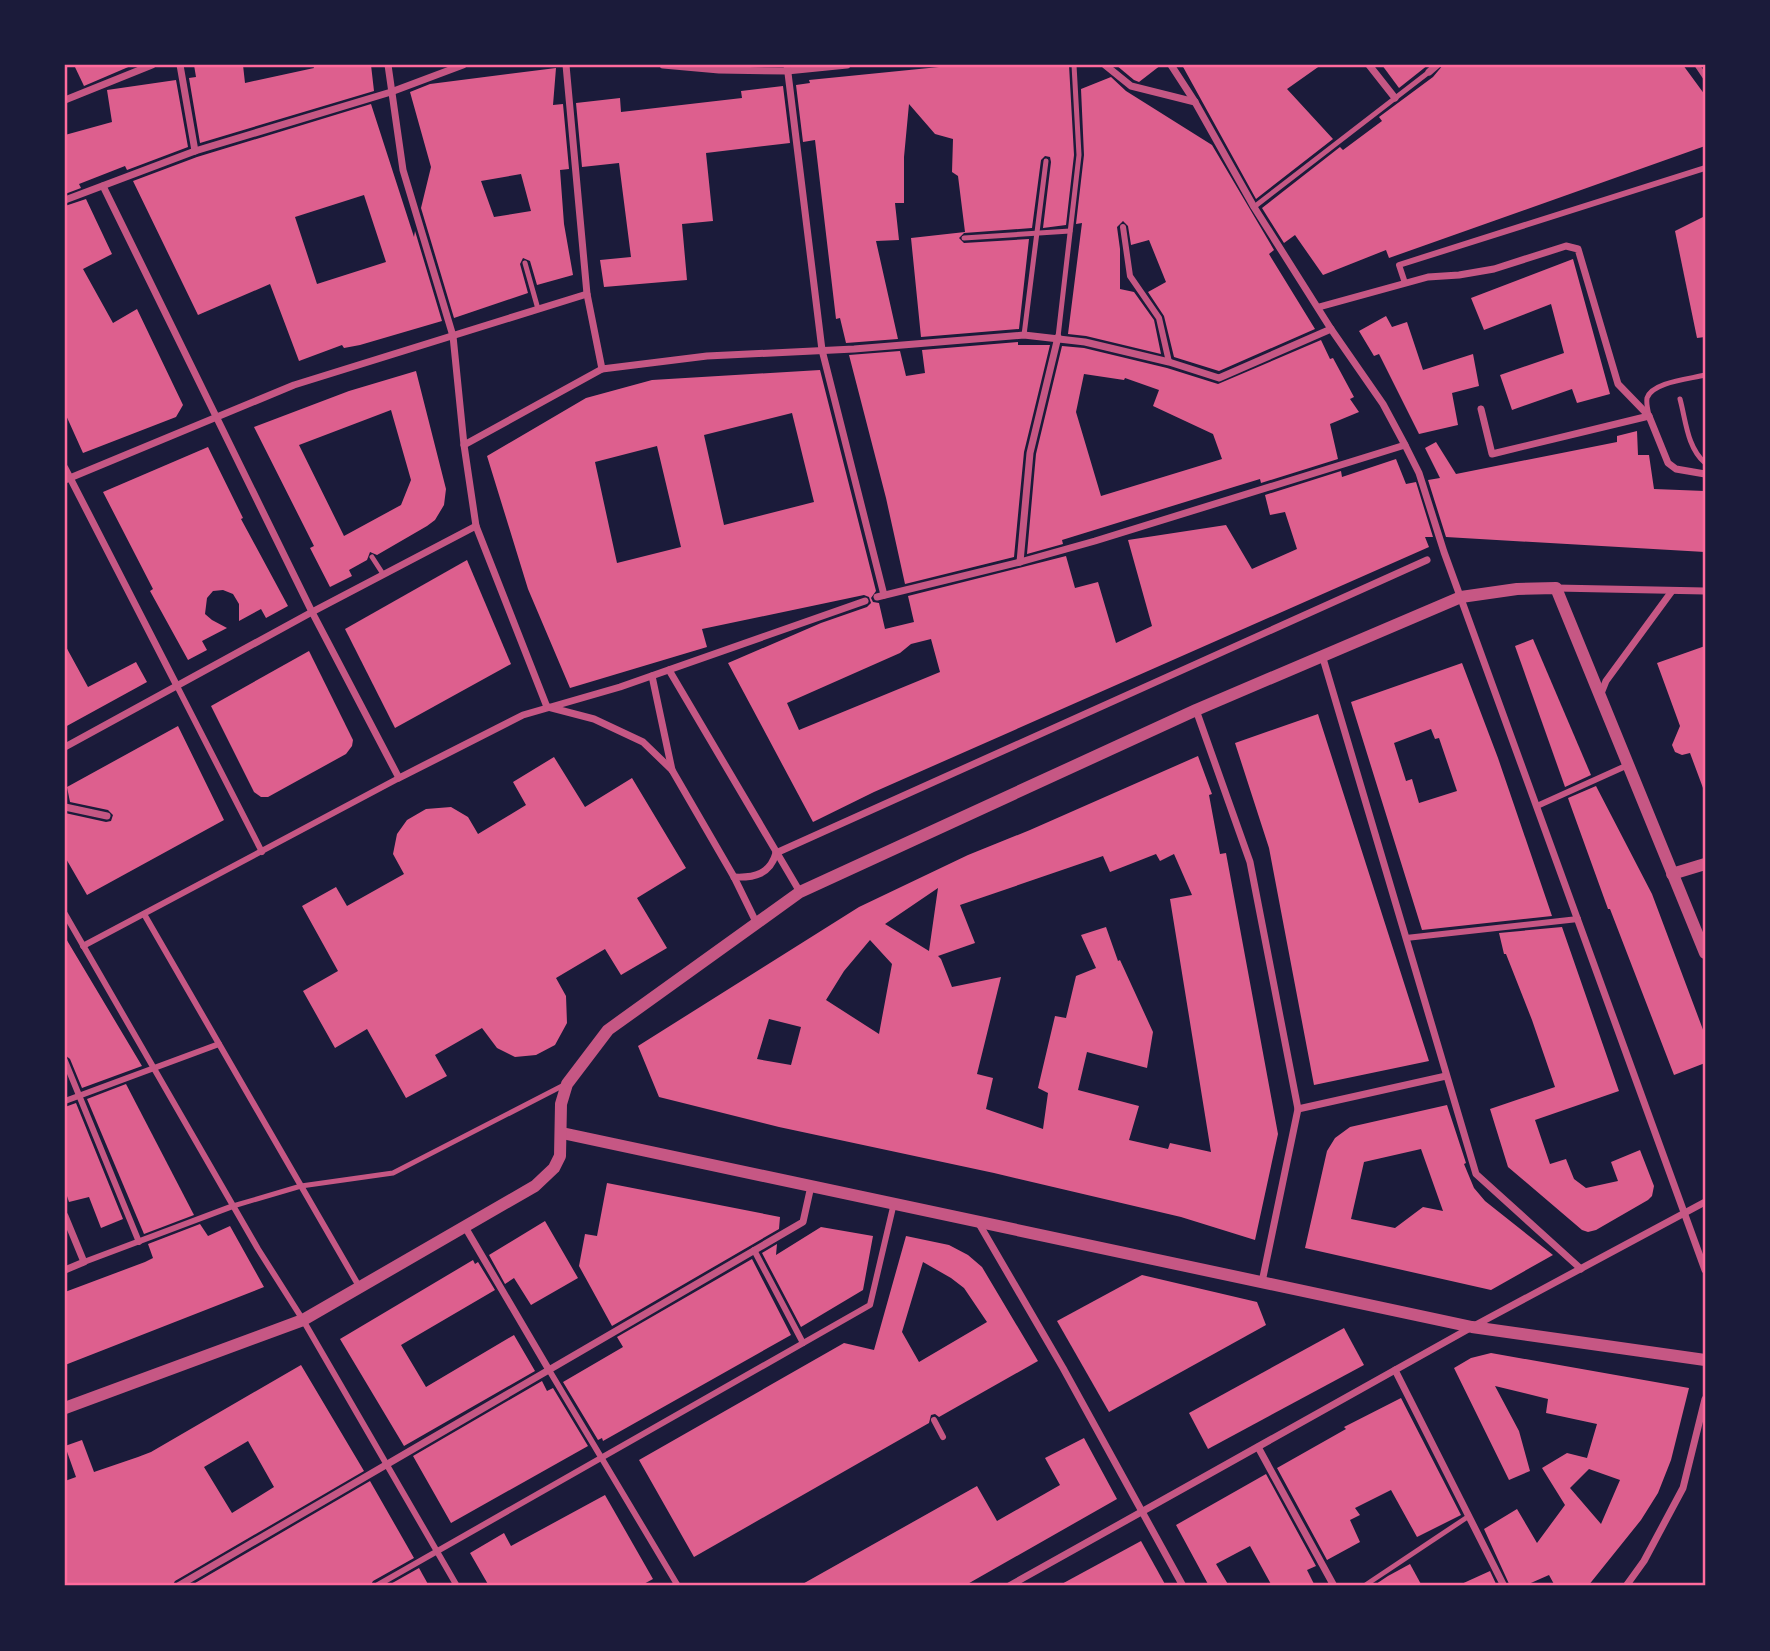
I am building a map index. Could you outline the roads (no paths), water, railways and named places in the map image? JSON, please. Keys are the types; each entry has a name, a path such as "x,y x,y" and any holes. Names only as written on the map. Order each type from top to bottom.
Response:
{"street":[{"path":"65,100 152,65"},
{"path":"180,65 195,151"},
{"path":"387,65 403,170 453,336 464,445 476,526 547,707"},
{"path":"65,200 195,151 391,92 463,65"},
{"path":"566,65 587,294 602,369"},
{"path":"663,65 719,70 847,65"},
{"path":"1105,65 1131,86 1195,102"},
{"path":"1171,65 1254,207 1331,329 1383,404 1419,473 1444,552 1705,1270"},
{"path":"1369,65 1395,98"},
{"path":"1429,72 1437,65"},
{"path":"787,68 822,350 880,596 1020,562 1405,444"},
{"path":"1405,283 1399,265 1705,168"},
{"path":"103,186 312,612 399,778"},
{"path":"1123,227 1130,276 1159,318 1169,362"},
{"path":"1319,307 1428,277 1494,269 1566,246 1578,249 1618,384 1649,416 1668,463 1676,469 1705,474"},
{"path":"67,479 294,385 587,294"},
{"path":"464,445 602,369 707,356 1024,335 1058,337 1169,362 1219,378 1331,329"},
{"path":"1020,562 1030,453 1058,337"},
{"path":"1481,409 1492,454 1649,416"},
{"path":"65,468 67,479 262,852"},
{"path":"65,747 476,526"},
{"path":"734,877 749,878 762,874 773,863 776,853 1427,560"},
{"path":"1556,588 1705,953"},
{"path":"65,1408 303,1320 535,1186 554,1168 560,1156 561,1104 567,1084 608,1030 800,892 1196,710 1461,597 1517,589 1556,588 1705,592"},
{"path":"1599,696 1606,681 1672,591"},
{"path":"83,946 523,715 652,676 865,601"},
{"path":"1322,655 1476,1174 1581,1269"},
{"path":"669,670 800,892"},
{"path":"652,676 672,770"},
{"path":"547,707 594,719 643,742 672,770 734,877 756,922"},
{"path":"1196,710 1250,862 1298,1109 1262,1282"},
{"path":"1537,806 1628,765"},
{"path":"65,807 107,816"},
{"path":"1672,874 1705,864"},
{"path":"144,914 360,1288"},
{"path":"65,916 457,1586"},
{"path":"1406,938 1578,919"},
{"path":"65,1101 219,1044"},
{"path":"65,1061 139,1242"},
{"path":"1298,1109 1446,1076"},
{"path":"562,1133 1472,1327 1705,1360"},
{"path":"178,1586 803,1222 811,1186"},
{"path":"1009,1586 1472,1327 1705,1202"},
{"path":"376,1586 870,1305 894,1203"},
{"path":"65,1270 233,1206"},
{"path":"65,1216 84,1262"},
{"path":"978,1221 1063,1368 1183,1586"},
{"path":"465,1227 678,1586"},
{"path":"754,1250 803,1343"},
{"path":"1395,1370 1504,1586"},
{"path":"1626,1586 1644,1561 1683,1488 1705,1399"},
{"path":"934,1420 943,1437"},
{"path":"1258,1447 1334,1586"}],"lane":[{"path":"1058,337 1079,155 1074,65"},
{"path":"1697,65 1705,76"},
{"path":"1254,207 1429,72"},
{"path":"1024,335 1046,161"},
{"path":"964,238 1070,231"},
{"path":"524,263 538,309"},
{"path":"1649,416 1646,401 1651,391 1665,384 1705,375"},
{"path":"1680,398 1691,444 1696,455 1705,463"},
{"path":"372,557 383,574"},
{"path":"233,1206 301,1186 393,1173 567,1084"},
{"path":"1364,1586 1469,1516"}]}
